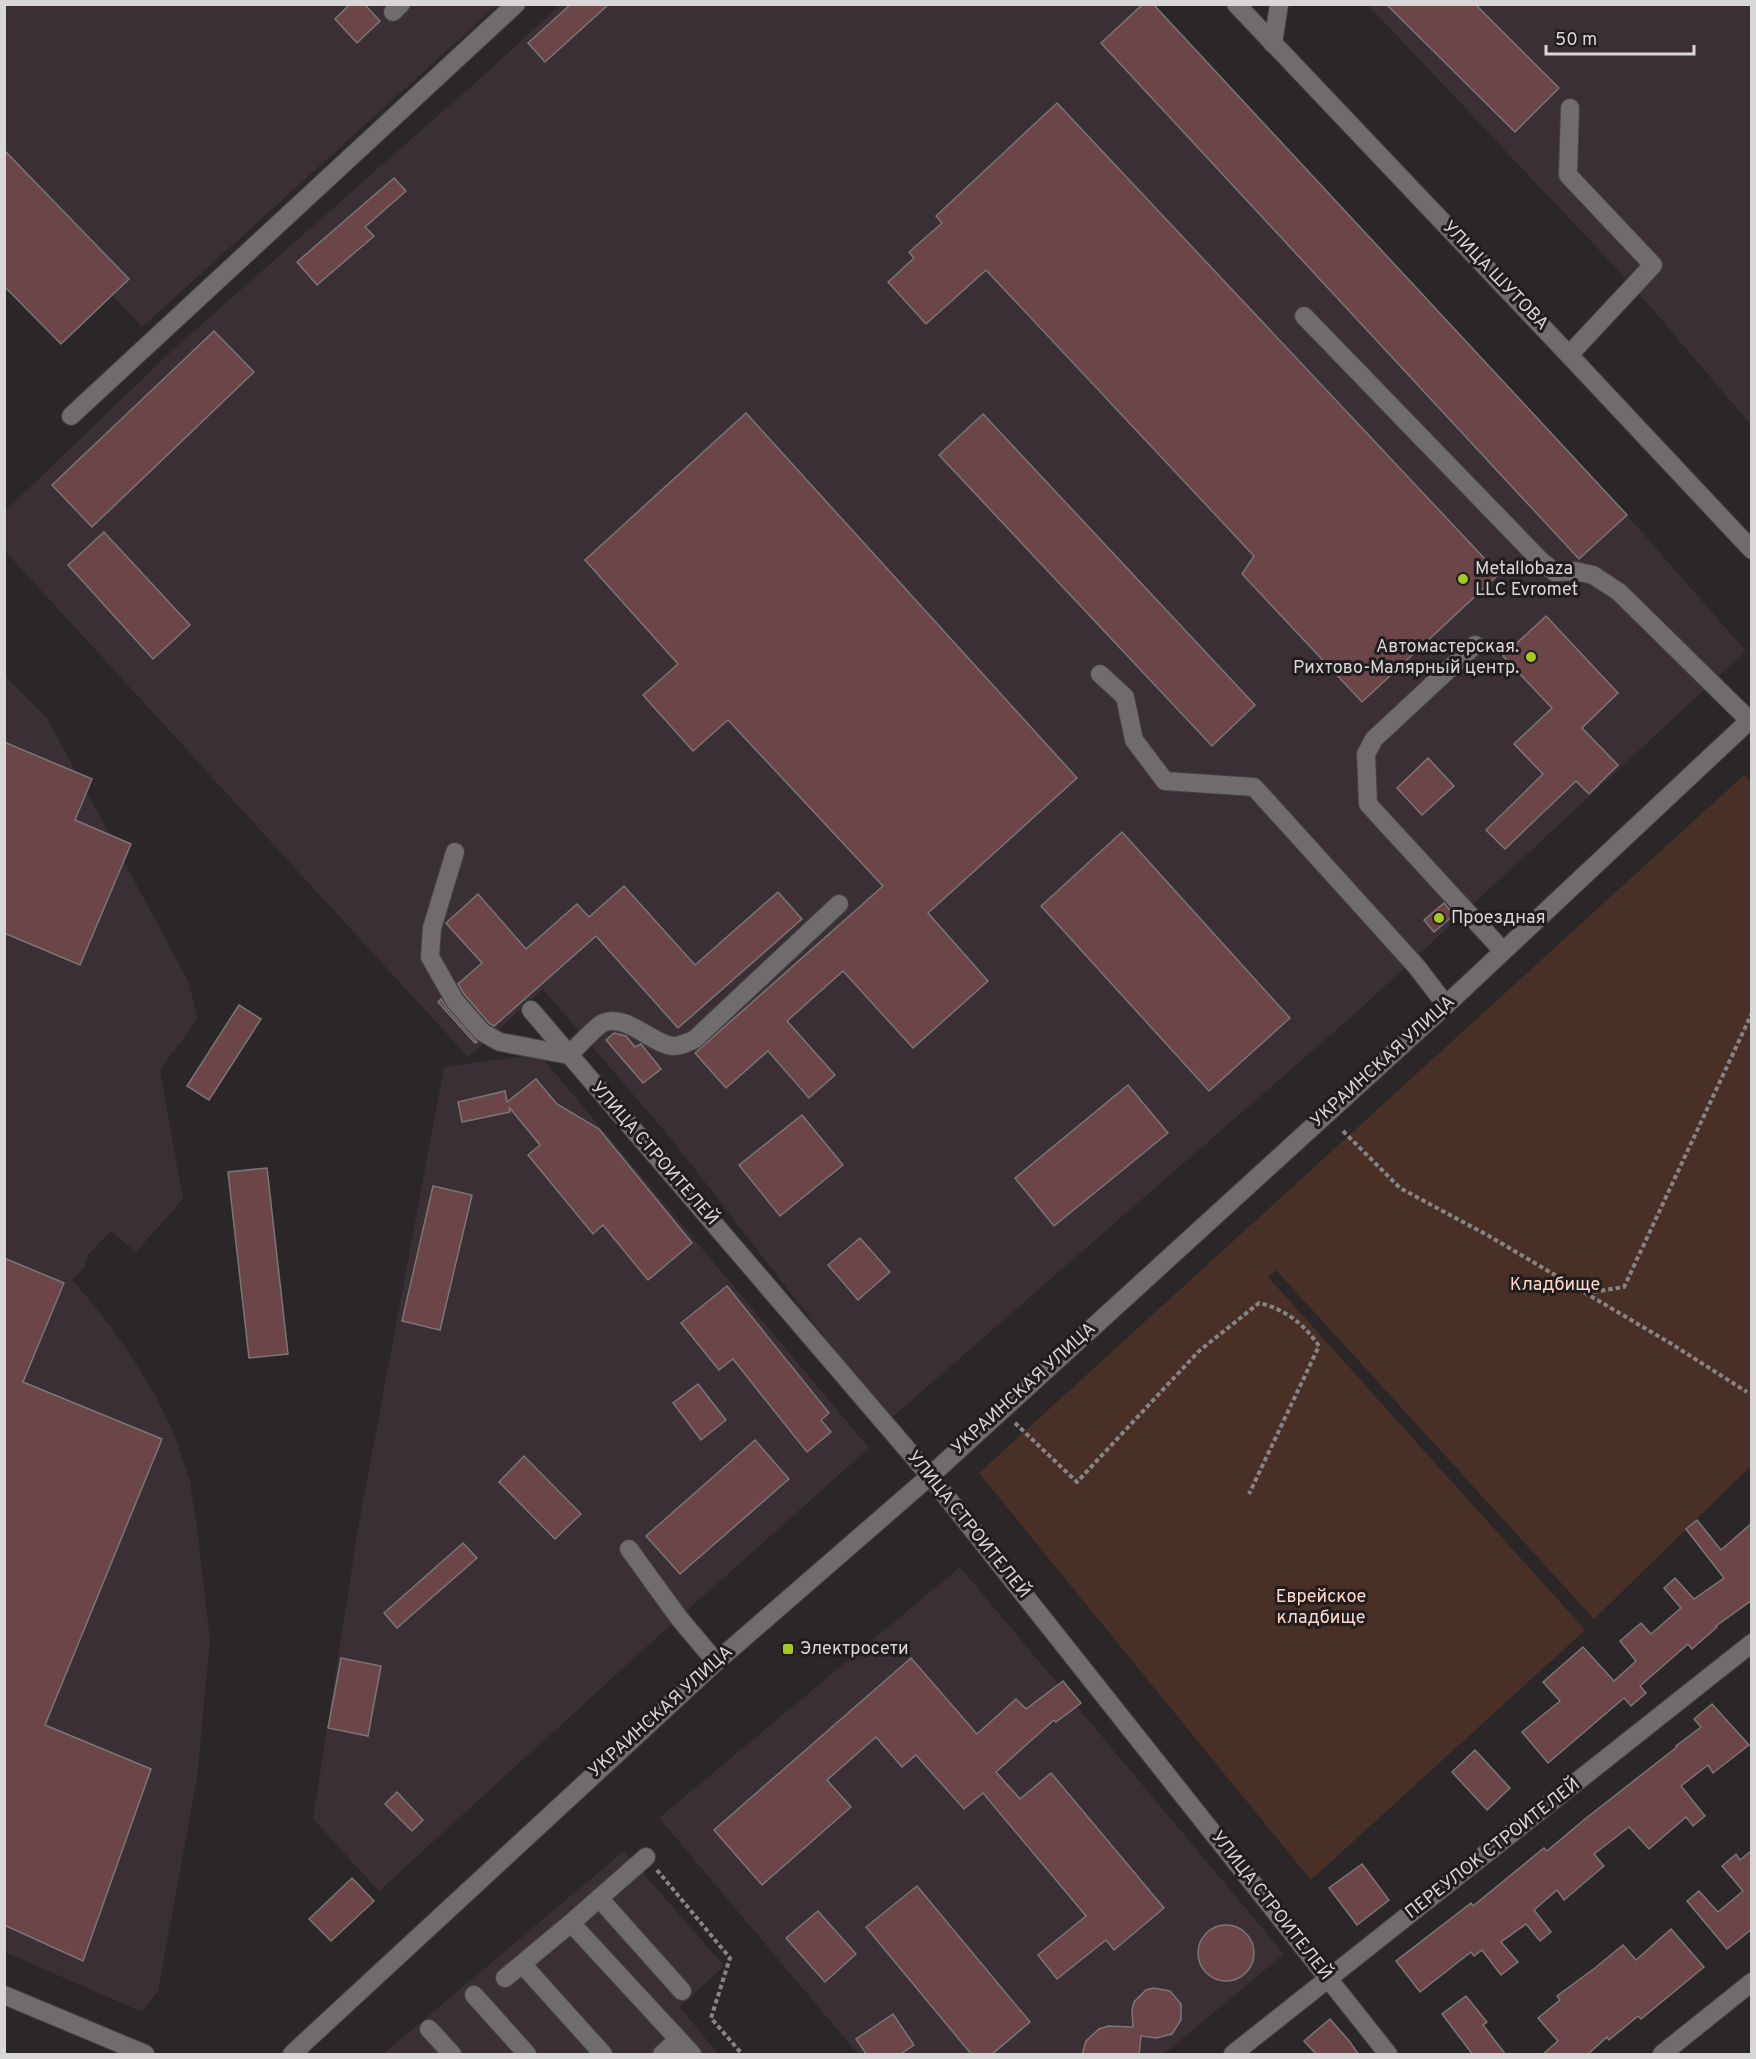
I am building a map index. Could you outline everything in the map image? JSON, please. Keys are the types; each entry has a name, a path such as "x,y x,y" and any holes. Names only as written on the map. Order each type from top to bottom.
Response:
{"street":[{"path":"71,416 516,4"},
{"name":"УЛИЦА ШУТОВА","path":"1236,4 1752,550"},
{"path":"1273,44 1279,4"},
{"path":"1569,355 1653,265 1568,175 1570,108"},
{"path":"1304,316 1542,562 1555,572 1575,571 1593,575 1619,591 1750,719"},
{"path":"1475,645 1374,739 1366,754 1368,804 1503,951"},
{"path":"1100,674 1125,697 1134,740 1165,781 1254,787 1416,966 1446,1005"},
{"name":"УКРАИНСКАЯ УЛИЦА","path":"291,2055 716,1662 930,1476 1446,1005 1750,719"},
{"path":"455,852 432,928 430,957 455,1002 483,1032 500,1042 569,1055 603,1023 616,1021 671,1046 695,1039 840,904"},
{"name":"УЛИЦА СТРОИТЕЛЕЙ","path":"531,1010 930,1476 1388,2055"},
{"path":"629,1549 679,1618 716,1662"},
{"name":"ПЕРЕУЛОК СТРОИТЕЛЕЙ","path":"1233,2055 1752,1643"},
{"path":"505,1978 523,1965 646,1857"},
{"path":"599,1898 682,1991"},
{"path":"571,1923 692,2055"},
{"path":"523,1965 603,2055"},
{"path":"1662,2055 1752,1982"},
{"path":"4,1995 145,2055"},
{"path":"474,1995 527,2055"},
{"path":"429,2029 452,2055"},
{"path":"662,2055 678,2040"}],"path":[{"path":"1586,1294 1624,1287 1752,1013"},
{"path":"1343,1131 1400,1188 1489,1236 1670,1343 1747,1392"},
{"path":"1002,1410 1077,1482 1199,1351 1259,1302 1277,1307 1309,1331 1319,1346 1249,1494"},
{"path":"646,1857 730,1958 711,2018 742,2055"}],"shaded area":[{"path":"5,5 497,5 142,327 5,181"},
{"path":"560,5 1153,5 1627,515 1746,651 1359,1010 889,1420 673,1141 543,989 468,1057 5,551 5,511 177,346"},
{"path":"1368,5 1751,5 1751,425 1631,284"},
{"path":"4,675 47,718 188,981 198,1018 160,1070 183,1199 136,1252 111,1231 88,1255 84,1268 72,1279 112,1328 135,1362 174,1434 190,1482 210,1640 197,1778 158,1991 142,2012 5,1952"},
{"path":"539,1054 869,1448 379,1891 313,1819 358,1529 444,1067"},
{"path":"960,1567 1284,1954 1164,2054 858,2054 659,1818"},
{"path":"624,1851 724,1966 680,2007 718,2054 383,2054"}],"green space":[{"path":"1744,775 1751,782 1751,1466 1594,1619 1276,1270 1268,1277 1585,1630 1311,1880 979,1473"}],"building":[{"path":"350,4 364,4 380,21 357,43 335,19"},
{"path":"571,4 609,4 545,62 528,43"},
{"path":"1143,4 1153,4 1627,515 1579,559 1101,43"},
{"path":"1386,4 1475,4 1559,88 1515,132"},
{"path":"1057,103 1499,574 1362,702 1242,574 1254,556 986,270 926,324 888,282 914,258 909,252 942,223 936,216"},
{"path":"4,150 129,279 61,344 4,286"},
{"path":"394,178 406,191 365,227 374,236 317,285 297,262"},
{"path":"214,331 254,372 92,527 52,485"},
{"path":"746,413 1077,778 928,913 988,981 913,1048 843,971 787,1021 835,1075 809,1098 768,1051 726,1088 695,1053 883,886 728,720 693,751 643,695 678,664 585,560"},
{"path":"983,414 1255,705 1212,746 939,455"},
{"path":"104,532 190,625 153,659 68,565"},
{"path":"1546,616 1618,693 1582,728 1618,765 1589,794 1576,781 1505,849 1486,830 1543,774 1514,744 1552,708 1503,656"},
{"path":"4,742 92,779 75,820 131,844 80,965 4,933"},
{"path":"1428,758 1454,786 1422,815 1397,788"},
{"path":"1122,832 1290,1018 1209,1091 1041,906"},
{"path":"624,886 695,965 778,892 802,919 678,1028 596,936 494,1026 464,994 458,984 482,963 446,923 478,894 526,949 577,904 589,917"},
{"name":"Проездная","path":"1444,903 1454,915 1434,932 1424,920"},
{"path":"441,999 477,1042 475,1043 438,1002"},
{"path":"239,1005 261,1019 209,1100 187,1086"},
{"path":"614,1033 626,1036 635,1047 641,1044 661,1069 643,1083 606,1040"},
{"path":"536,1079 557,1104 599,1129 692,1243 648,1280 603,1225 593,1234 528,1155 540,1145 509,1107 510,1112 462,1122 458,1102 505,1091 507,1102"},
{"path":"1128,1085 1168,1133 1054,1226 1015,1178"},
{"path":"802,1115 843,1165 780,1216 739,1165"},
{"path":"267,1168 288,1354 249,1358 228,1172"},
{"path":"433,1186 472,1195 440,1330 402,1321"},
{"path":"860,1238 890,1272 858,1300 828,1265"},
{"path":"4,1258 64,1283 23,1382 162,1439 45,1725 151,1769 83,1961 4,1925"},
{"path":"727,1286 829,1413 821,1420 831,1432 807,1452 733,1359 719,1370 681,1323"},
{"path":"698,1384 726,1420 701,1440 673,1403"},
{"path":"755,1440 789,1479 680,1574 646,1536"},
{"path":"524,1456 581,1514 555,1539 499,1482"},
{"path":"1697,1520 1721,1550 1752,1523 1752,1600 1716,1626 1692,1649 1688,1644 1640,1686 1646,1693 1631,1706 1624,1698 1548,1763 1522,1732 1560,1701 1543,1682 1583,1647 1614,1681 1636,1661 1620,1641 1641,1623 1651,1634 1681,1608 1664,1588 1675,1578 1694,1599 1724,1578 1686,1529"},
{"path":"463,1543 477,1558 397,1628 384,1613"},
{"path":"341,1658 381,1666 368,1736 328,1728"},
{"path":"911,1658 977,1734 1016,1699 1026,1709 1063,1681 1081,1703 1056,1722 1054,1720 996,1772 1020,1799 1051,1773 1164,1908 1114,1950 1106,1940 1057,1979 1038,1955 1086,1916 983,1793 964,1809 916,1755 902,1767 876,1737 827,1780 851,1807 762,1885 714,1830"},
{"path":"1712,1704 1749,1745 1713,1773 1708,1765 1681,1786 1705,1816 1693,1826 1686,1817 1649,1849 1629,1827 1594,1854 1604,1866 1564,1900 1557,1890 1534,1910 1551,1932 1540,1941 1526,1924 1501,1942 1518,1962 1501,1975 1482,1950 1474,1956 1471,1952 1420,1992 1396,1961 1471,1903 1473,1906 1544,1848 1547,1851 1677,1747 1701,1727 1694,1719"},
{"path":"1475,1750 1510,1788 1487,1810 1452,1772"},
{"path":"397,1792 423,1820 412,1831 385,1804"},
{"path":"1752,1850 1752,1929 1727,1949 1687,1901 1699,1891 1718,1912 1743,1891 1722,1866 1736,1854 1740,1860"},
{"path":"1362,1864 1389,1900 1357,1925 1329,1888"},
{"path":"352,1878 374,1901 331,1941 309,1919"},
{"path":"917,1886 1030,2022 991,2055 972,2055 866,1927"},
{"path":"818,1911 856,1954 825,1982 786,1938"},
{"path":"1226,1925 1237,1927 1246,1933 1252,1942 1254,1953 1252,1964 1246,1973 1237,1979 1226,1981 1215,1979 1206,1973 1200,1964 1198,1953 1200,1942 1206,1933 1215,1927"},
{"path":"1671,1929 1704,1967 1641,2019 1638,2016 1609,2040 1607,2037 1587,2055 1542,2055 1558,2041 1538,2018 1560,2000 1557,1996 1623,1945 1636,1960"},
{"path":"1154,1988 1170,1991 1181,2004 1181,2020 1172,2034 1156,2038 1141,2036 1139,2055 1082,2055 1086,2041 1099,2029 1108,2026 1133,2027 1134,2002 1146,1990"},
{"path":"1466,1996 1487,2022 1483,2025 1506,2055 1473,2055 1442,2014"},
{"path":"893,2014 914,2045 899,2055 867,2055 856,2039"},
{"path":"1330,2019 1359,2055 1317,2055 1304,2041"}],"place":[{"name":"Metallobaza LLC Evromet","path":"1463,579"},
{"name":"Автомастерская. Рихтово-Малярный центр.","path":"1531,657"},
{"name":"Проездная","path":"1439,918"},
{"name":"Электросети","path":"788,1649"}],"park label":[{"name":"Кладбище","path":"1555,1285"},
{"name":"Еврейское кладбище","path":"1321,1607"}]}
